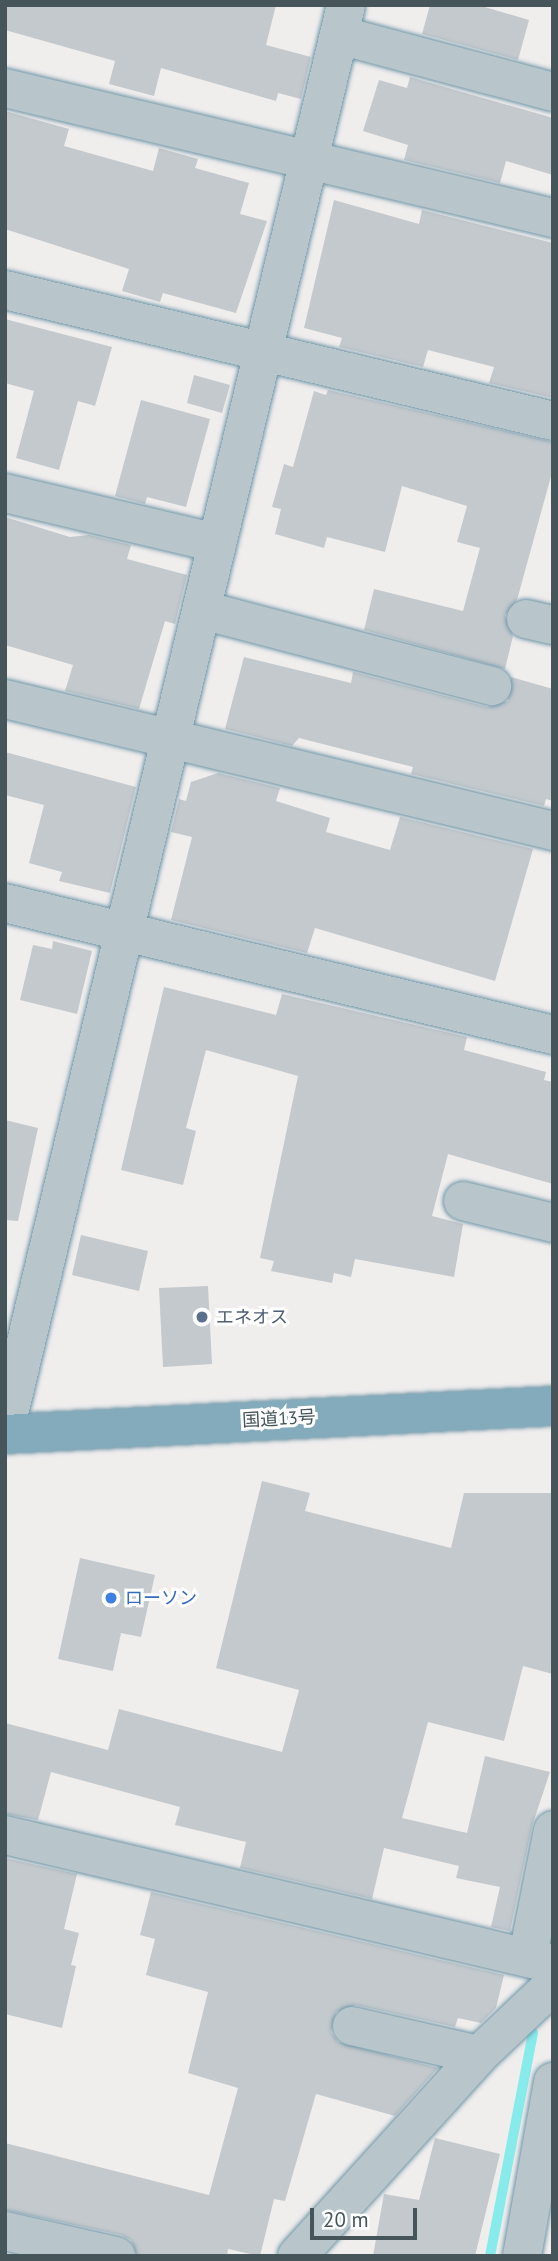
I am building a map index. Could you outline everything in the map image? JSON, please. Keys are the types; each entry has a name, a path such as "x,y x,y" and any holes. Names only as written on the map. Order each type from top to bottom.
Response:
{"highway":[{"name":"国道13号","path":"5,1432 553,1406"}],"street":[{"path":"5,1432 18,1323 125,932 343,20 553,92"},
{"path":"5,88 553,218"},
{"path":"5,289 553,421"},
{"path":"5,493 218,543"},
{"path":"202,610 492,686"},
{"path":"5,699 553,831"},
{"path":"5,903 553,1035"},
{"path":"463,1201 553,1223"},
{"path":"5,1835 540,1960 553,1830"},
{"path":"297,2256 479,2055 553,1985"},
{"path":"352,2026 479,2055"},
{"path":"522,2256 553,2082"},
{"path":"5,2231 116,2256"}],"building":[{"path":"5,5 276,5 266,45 311,57 301,99 278,93 276,101 161,68 154,96 109,84 115,61 5,30"},
{"path":"430,5 478,5 529,20 518,60 422,34"},
{"path":"410,77 553,118 553,175 506,161 500,183 404,160 408,145 363,131 379,80 407,88"},
{"path":"5,111 69,129 64,146 153,171 159,148 198,159 195,168 249,183 240,214 267,221 236,313 163,293 160,302 122,291 129,269 5,229"},
{"path":"334,200 419,224 422,210 553,243 553,398 489,383 494,367 428,350 423,367 339,347 342,338 304,328"},
{"path":"5,319 112,347 95,406 78,401 59,470 16,458 34,391 5,383"},
{"path":"194,375 230,385 222,413 187,403"},
{"path":"328,390 553,442 553,469 517,600 505,615 513,636 505,669 364,630 374,589 463,611 480,548 457,542 467,506 402,486 385,552 327,537 324,548 275,534 281,509 272,507 284,464 293,467 314,391 326,395"},
{"path":"141,400 210,419 186,507 147,497 145,504 115,496"},
{"path":"5,517 70,537 89,535 131,545 127,559 187,575 175,624 165,621 139,709 65,691 73,665 5,645"},
{"path":"244,657 351,683 353,672 487,707 508,701 511,677 553,689 553,801 546,799 544,806 411,774 413,767 299,738 292,746 225,729"},
{"path":"5,752 136,787 110,893 59,881 62,872 29,863 44,805 5,795"},
{"path":"218,773 280,788 276,801 330,818 326,832 390,850 400,817 533,849 495,981 315,928 307,953 171,920 192,837 171,832 179,799 186,801 191,782"},
{"path":"53,941 92,951 77,1014 20,1000 33,945 52,949"},
{"path":"164,987 276,1015 282,994 467,1037 464,1050 546,1072 544,1080 553,1082 553,1184 448,1154 432,1216 463,1224 454,1277 355,1259 351,1277 334,1273 332,1283 271,1271 274,1261 260,1258 298,1076 206,1050 186,1128 196,1131 183,1185 121,1170"},
{"path":"5,1120 38,1128 18,1221 5,1220"},
{"path":"81,1235 148,1251 139,1291 72,1275"},
{"path":"208,1286 212,1364 163,1367 159,1288"},
{"path":"262,1481 310,1493 305,1511 451,1548 464,1493 553,1493 553,1674 523,1666 504,1741 428,1722 402,1818 467,1833 485,1756 550,1772 532,1826 510,1931 491,1927 500,1887 456,1878 459,1866 384,1848 372,1899 240,1868 246,1842 175,1825 180,1807 51,1772 38,1820 5,1814 5,1723 108,1750 119,1709 282,1752 299,1690 216,1668"},
{"name":"ローソン","path":"80,1558 155,1575 141,1637 121,1633 113,1671 58,1659"},
{"path":"5,1858 77,1874 64,1929 79,1933 71,1965 76,1966 62,2028 5,2014"},
{"path":"151,1892 504,1975 496,2008 481,2023 458,2018 455,2027 356,2005 336,2012 331,2032 338,2042 438,2068 395,2116 316,2094 285,2201 274,2199 260,2256 228,2249 227,2256 137,2256 131,2240 121,2235 5,2210 5,2143 209,2195 238,2088 188,2073 208,1992 146,1975 155,1939 140,1935"},
{"path":"435,2138 500,2154 475,2256 373,2256 384,2194 419,2200"}],"waterway":[{"path":"490,2256 533,2033"}],"place":[{"name":"エネオス","path":"202,1317"},
{"name":"ローソン","path":"111,1598"}]}
